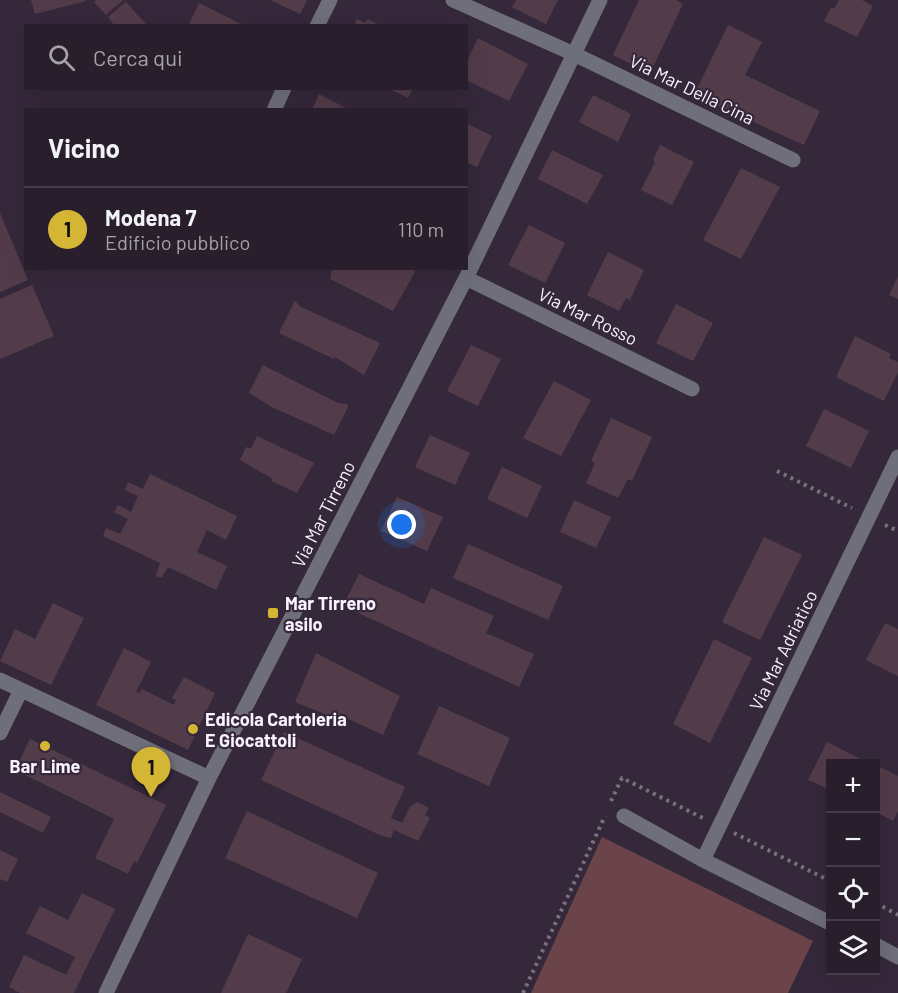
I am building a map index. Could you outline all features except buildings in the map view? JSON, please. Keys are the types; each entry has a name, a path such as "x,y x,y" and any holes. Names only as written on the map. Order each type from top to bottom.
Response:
{"street":[{"path":"318,24 330,0"},
{"path":"453,0 574,54"},
{"name":"Via Mar Tirreno","path":"106,993 209,778 466,278 600,0"},
{"name":"Via Mar Della Cina","path":"574,54 793,160"},
{"path":"275,108 283,90"},
{"name":"Via Mar Rosso","path":"466,278 692,389"},
{"name":"Via Mar Adriatico","path":"703,860 898,457"},
{"path":"0,680 209,778"},
{"path":"0,733 21,690"},
{"path":"624,816 703,860 827,921"},
{"path":"880,947 898,957"}],"path":[{"path":"777,471 898,531"},
{"path":"523,993 622,778"},
{"path":"880,905 898,915"}],"shaded area":[{"path":"602,837 813,941 788,993 531,993"}],"place":[{"name":"Mar Tirreno asilo","path":"273,613"},
{"name":"Edicola Cartoleria E Giocattoli","path":"193,729"},
{"name":"Bar Lime","path":"45,746"},
{"name":"Modena 7","path":"151,797"}]}
